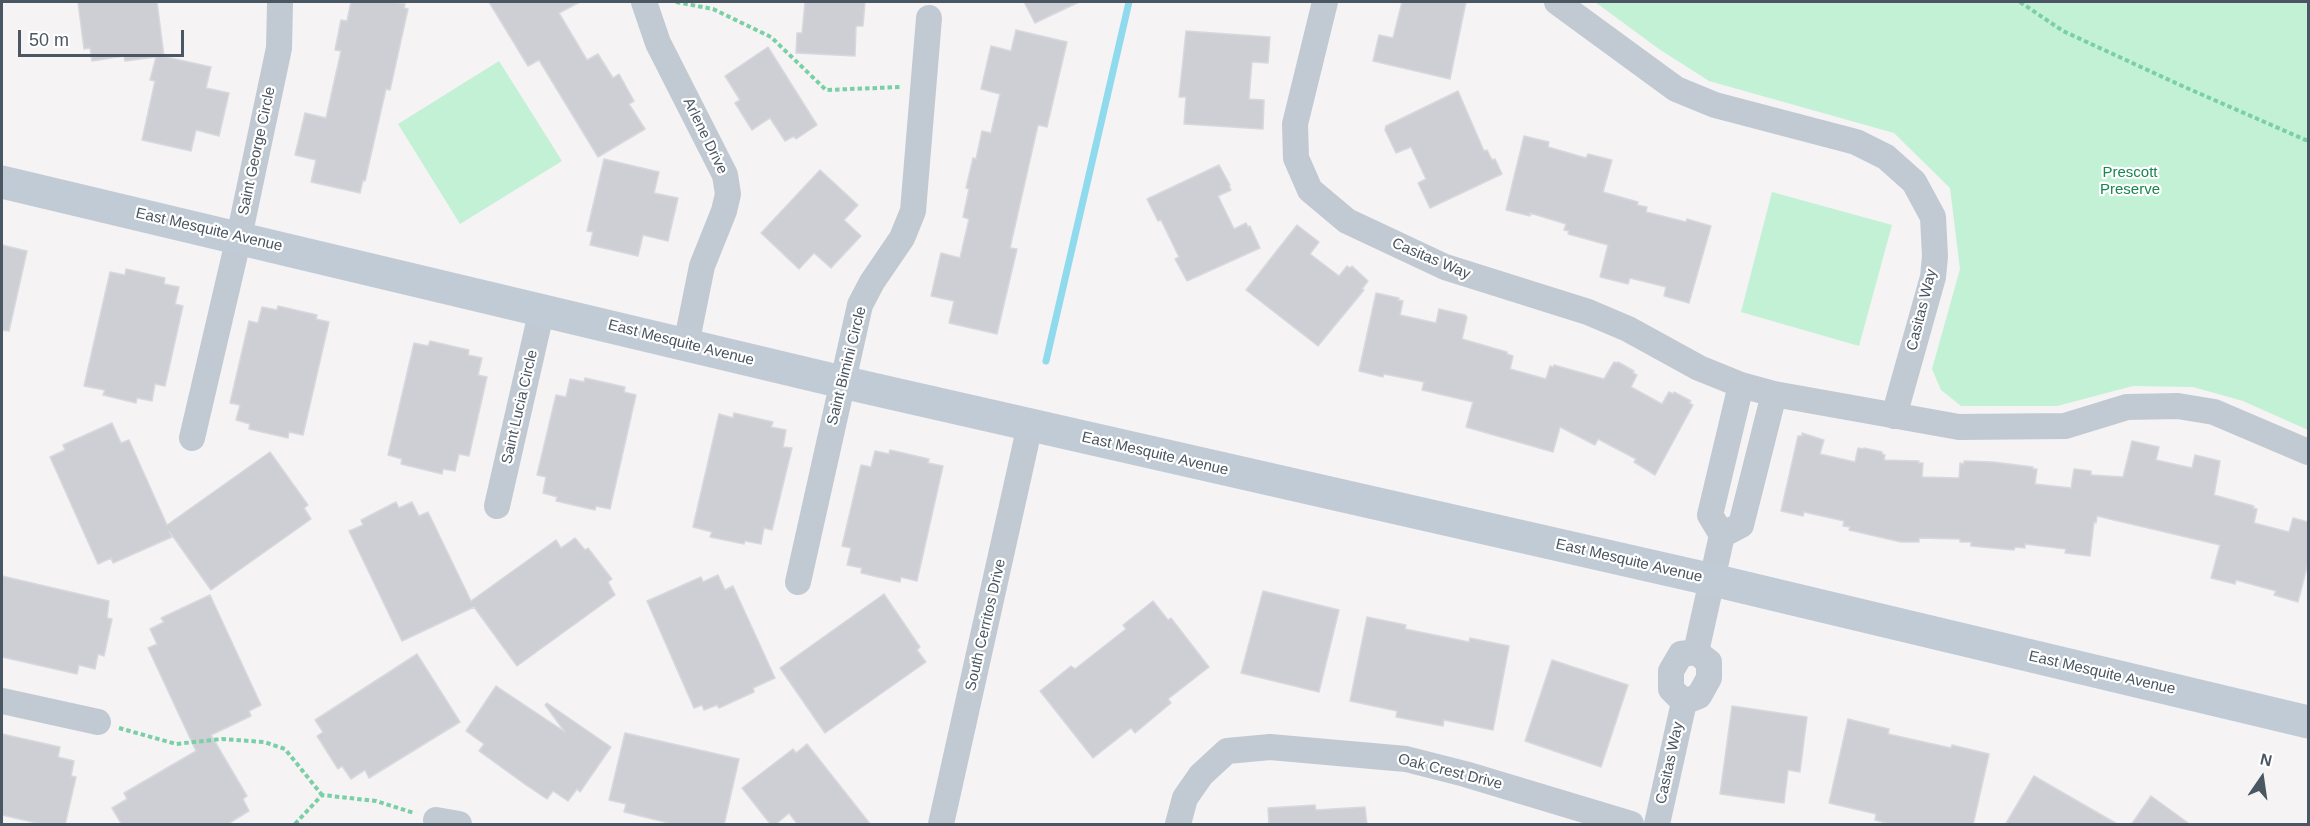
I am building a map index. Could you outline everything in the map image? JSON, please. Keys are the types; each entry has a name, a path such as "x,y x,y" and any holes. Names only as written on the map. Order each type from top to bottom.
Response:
{"street":[{"name":"Arlene Drive","path":"644,2 658,43 725,175 728,194 724,211 702,266 686,345"},
{"name":"Casitas Way","path":"1324,2 1295,124 1296,158 1310,190 1347,221 1445,267 1588,312 1628,329 1699,368 1741,385 1774,394 1959,427 2065,426 2127,407 2178,406 2214,412 2308,452"},
{"name":"Casitas Way","path":"1557,2 1676,89 1715,105 1856,142 1886,157 1914,182 1933,217 1935,256 1933,277 1894,416"},
{"name":"Saint George Circle","path":"192,438 239,237 279,48 280,4"},
{"name":"Saint Bimini Circle","path":"798,582 860,305 872,282 902,238 913,211 929,18"},
{"name":"East Mesquite Avenue","path":"2,182 842,382 1713,580 2308,722"},
{"name":"Saint Lucia Circle","path":"497,506 542,309"},
{"path":"1741,385 1710,515 1722,535 1741,525 1774,394"},
{"name":"South Cerritos Drive","path":"941,825 1030,425"},
{"name":"Casitas Way","path":"1657,825 1683,702 1699,696 1709,678 1709,662 1696,652 1722,535"},
{"path":"2,701 98,722"},
{"name":"Oak Crest Drive","path":"1178,825 1185,798 1201,775 1227,751 1270,747 1406,759 1465,774 1631,825"}],"path":[{"path":"676,2 713,9 771,37 826,90 924,88"},
{"path":"2020,2 2063,31 2308,141"},
{"path":"98,722 176,744 222,740 264,742 285,749 322,795 376,801 447,822"},
{"path":"295,825 322,795"}],"green space":[{"name":"Prescott Preserve","path":"1595,2 2308,2 2308,430 2243,401 2193,387 2133,386 2057,406 1961,406 1941,390 1932,369 1960,269 1950,188 1894,133 1709,81 1659,49"},
{"path":"499,61 562,161 460,224 398,124"},
{"path":"1772,192 1892,225 1859,346 1741,312"}],"building":[{"path":"78,2 157,2 164,56 162,56 211,67 206,88 229,93 219,136 196,130 191,151 142,140 155,81 150,80 156,57 125,61 124,56 92,61 90,48 84,49"},
{"path":"351,2 392,2 405,4 404,8 408,9 390,90 386,89 365,181 363,180 360,193 311,182 316,160 295,155 305,113 326,118 341,51 335,50 341,20 347,21"},
{"path":"489,2 580,2 559,13 587,60 598,54 613,78 619,74 634,101 629,104 645,129 598,157 539,60 528,66"},
{"path":"805,2 865,2 863,26 856,26 855,56 796,53 797,33 802,33"},
{"path":"1024,2 1079,2 1035,23"},
{"path":"1402,2 1466,2 1450,79 1373,61 1379,35 1393,38"},
{"path":"1016,30 1067,42 1047,127 1038,125 1010,248 1017,249 997,334 949,323 954,301 931,296 941,253 960,258 969,219 963,217 969,189 966,188 973,158 976,159 982,131 991,133 1000,94 981,89 991,46 1011,51"},
{"path":"1186,31 1270,37 1268,63 1252,62 1249,99 1264,100 1263,129 1184,124 1186,97 1179,97"},
{"path":"768,47 817,125 796,139 794,136 785,141 770,118 752,130 735,103 740,100 725,76"},
{"path":"1458,91 1484,151 1487,150 1492,160 1495,159 1502,174 1430,208 1418,183 1426,179 1411,147 1396,153 1385,130 1386,126"},
{"path":"1524,136 1549,142 1548,147 1586,158 1588,154 1612,160 1603,192 1638,202 1637,205 1647,207 1646,212 1711,226 1689,303 1664,296 1666,287 1630,278 1628,284 1600,277 1608,245 1568,234 1569,231 1564,230 1566,224 1530,213 1530,216 1506,210"},
{"path":"604,159 659,172 654,193 678,198 668,241 643,235 638,256 590,245 593,232 587,231"},
{"path":"1219,165 1231,190 1218,196 1234,229 1246,223 1248,227 1250,226 1260,248 1187,281 1175,259 1179,257 1161,220 1158,221 1147,199"},
{"path":"820,170 858,205 844,220 861,236 831,268 814,253 799,269 761,233"},
{"path":"1297,225 1319,242 1310,254 1339,276 1347,266 1350,268 1352,266 1368,281 1362,289 1364,290 1318,346 1246,290"},
{"path":"2,245 27,251 9,331 2,330"},
{"path":"126,269 165,278 164,284 179,287 175,304 183,306 165,386 155,384 152,401 137,398 136,403 103,395 105,390 84,386 110,272 125,275"},
{"path":"1376,293 1403,301 1400,315 1436,323 1439,309 1465,315 1467,317 1462,339 1507,352 1513,356 1510,369 1546,379 1550,366 1554,365 1604,379 1614,362 1618,362 1637,375 1631,387 1662,404 1669,392 1673,394 1674,392 1691,401 1689,403 1693,405 1655,475 1634,462 1636,459 1598,439 1595,445 1560,427 1553,452 1466,427 1473,402 1422,390 1424,382 1384,374 1383,377 1359,371"},
{"path":"278,306 317,315 316,319 329,322 303,435 289,432 288,438 249,429 250,424 236,420 240,405 230,403 249,321 258,323 262,307 277,310"},
{"path":"430,341 469,350 468,355 482,358 478,375 487,377 469,456 459,454 455,471 443,469 442,474 401,464 402,459 388,455 414,343 428,346"},
{"path":"585,378 625,387 624,392 636,395 610,509 596,506 595,510 556,501 557,497 543,493 546,477 537,475 556,395 566,397 570,379 584,382"},
{"path":"734,413 773,422 771,427 786,430 783,447 792,448 772,530 764,528 761,544 745,541 744,544 710,537 712,532 693,527 719,414 733,418"},
{"path":"112,423 121,443 129,440 167,525 270,452 308,505 304,508 311,519 211,590 169,531 172,537 113,563 111,558 98,564 50,457 65,450 63,445"},
{"path":"1802,433 1824,440 1820,454 1855,462 1858,448 1864,448 1882,452 1885,455 1884,460 1919,461 1918,463 1923,463 1922,477 1959,478 1960,463 1964,464 1964,461 1993,462 2033,467 2037,469 2035,484 2071,488 2074,469 2091,471 2091,475 2123,477 2132,441 2159,447 2156,460 2192,468 2195,455 2220,461 2214,495 2254,506 2253,508 2257,509 2254,523 2289,532 2293,518 2308,522 2308,563 2298,602 2274,595 2276,591 2236,580 2235,584 2211,578 2220,545 2097,516 2096,523 2094,522 2090,556 2065,553 2066,549 2025,544 2025,548 2015,547 2014,550 1971,546 1971,542 1960,542 1960,539 1919,538 1919,542 1901,542 1849,530 1850,527 1843,526 1844,521 1804,512 1803,516 1781,511 1798,436 1802,436"},
{"path":"890,450 929,459 928,463 943,466 917,581 901,577 900,582 861,573 862,568 847,565 851,548 842,546 861,465 871,467 875,451 889,454"},
{"path":"396,502 399,508 412,502 419,516 428,512 471,601 556,540 561,548 575,538 585,550 588,548 612,579 608,582 615,595 517,666 474,607 402,641 349,531 363,525 361,520"},
{"path":"718,575 725,590 733,586 775,678 753,688 754,692 719,708 717,705 704,710 702,705 694,708 647,601 701,577 703,582"},
{"path":"2,576 109,601 107,618 112,619 104,656 98,654 95,669 79,665 77,674 2,657"},
{"path":"1263,591 1339,610 1319,692 1241,673"},
{"path":"884,594 920,647 917,650 926,662 825,733 780,668"},
{"path":"210,595 261,705 249,711 251,716 211,735 247,796 243,799 249,811 226,825 122,825 112,808 127,799 124,793 196,751 148,648 157,644 150,629 164,622 161,618"},
{"path":"1153,601 1168,620 1171,618 1209,667 1168,699 1171,703 1135,733 1131,728 1093,758 1040,691 1071,666 1075,669 1126,629 1123,625"},
{"path":"1367,617 1406,625 1405,629 1469,642 1470,638 1509,646 1493,730 1444,720 1443,726 1396,717 1397,711 1350,701"},
{"path":"417,654 460,722 369,778 365,770 351,779 342,766 338,769 317,736 323,732 315,720"},
{"path":"1552,660 1628,685 1601,767 1525,741"},
{"path":"496,686 565,732 545,705 547,703 611,747 580,792 577,789 568,801 553,791 547,799 526,785 479,751 484,744 466,731"},
{"path":"1732,706 1807,717 1800,772 1788,770 1784,803 1720,794"},
{"path":"1848,719 1889,729 1888,734 1989,754 1973,825 1893,825 1875,820 1876,814 1829,803"},
{"path":"625,733 739,759 724,825 677,825 624,812 626,804 609,800"},
{"path":"2,734 60,747 58,757 74,761 71,776 76,777 65,825 45,825 2,815"},
{"path":"807,744 871,825 798,825 789,813 775,825 771,825 742,788 793,749 796,753"},
{"path":"2034,776 2119,825 2005,825"},
{"path":"2151,796 2191,825 2131,825"},
{"path":"1315,805 1316,810 1365,807 1367,825 1269,825 1268,808"}],"waterway":[{"path":"1046,361 1129,2"}]}
